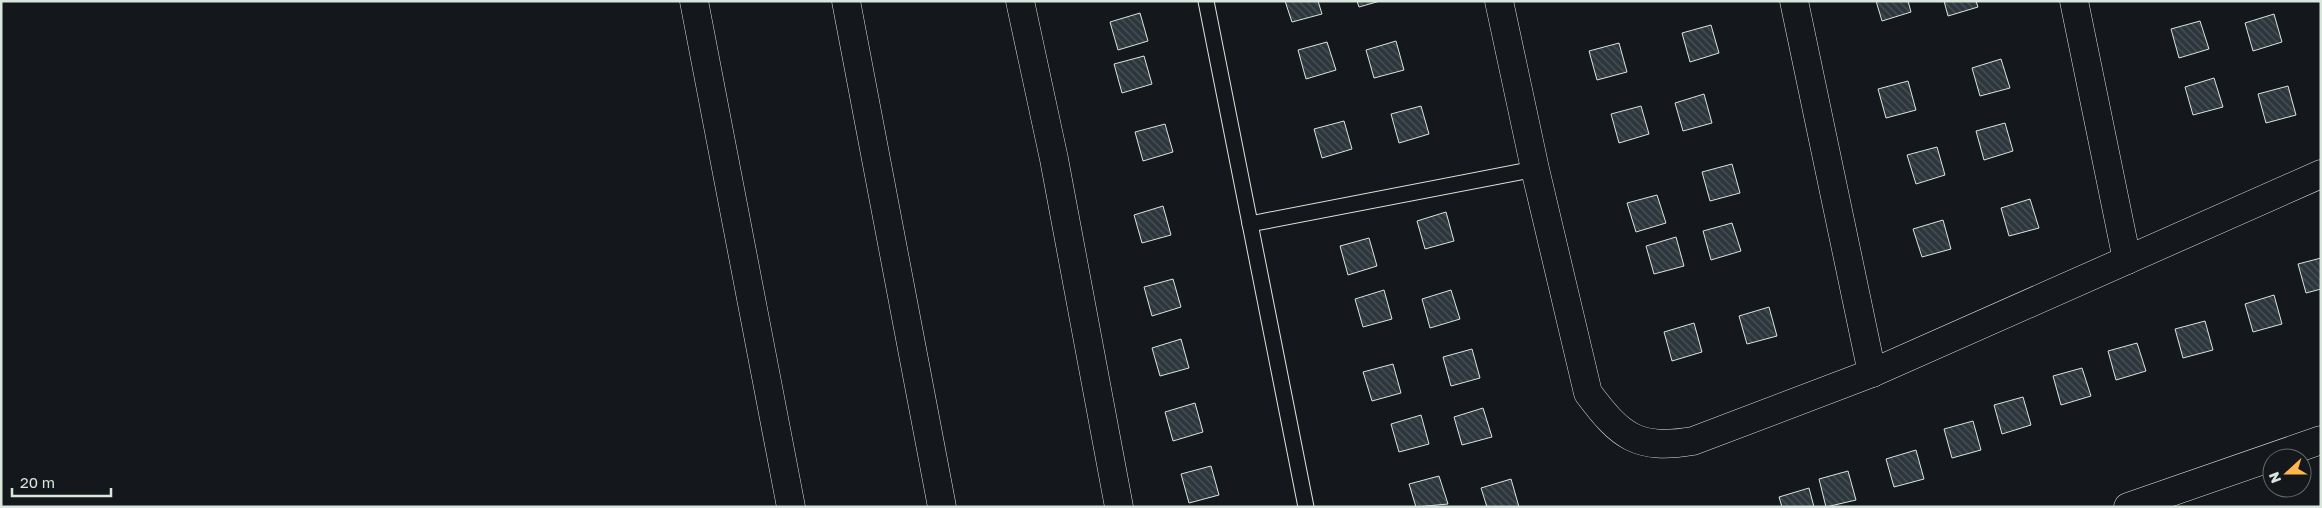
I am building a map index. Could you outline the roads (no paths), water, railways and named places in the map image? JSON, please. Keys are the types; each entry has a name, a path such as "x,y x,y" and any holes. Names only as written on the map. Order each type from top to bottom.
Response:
{"street":[{"path":"694,1 791,507"},
{"path":"846,1 942,507"},
{"path":"1020,1 1054,159 1119,507"},
{"path":"1500,1 1535,169 1588,393 1610,422 1634,439 1664,446 1693,441 1872,373 2321,174"},
{"path":"1794,1 1872,373"},
{"path":"2074,1 2127,260"},
{"path":"2128,507 2321,440"}],"lane":[{"path":"1206,1 1306,507"},
{"path":"1250,224 1535,169"}]}
